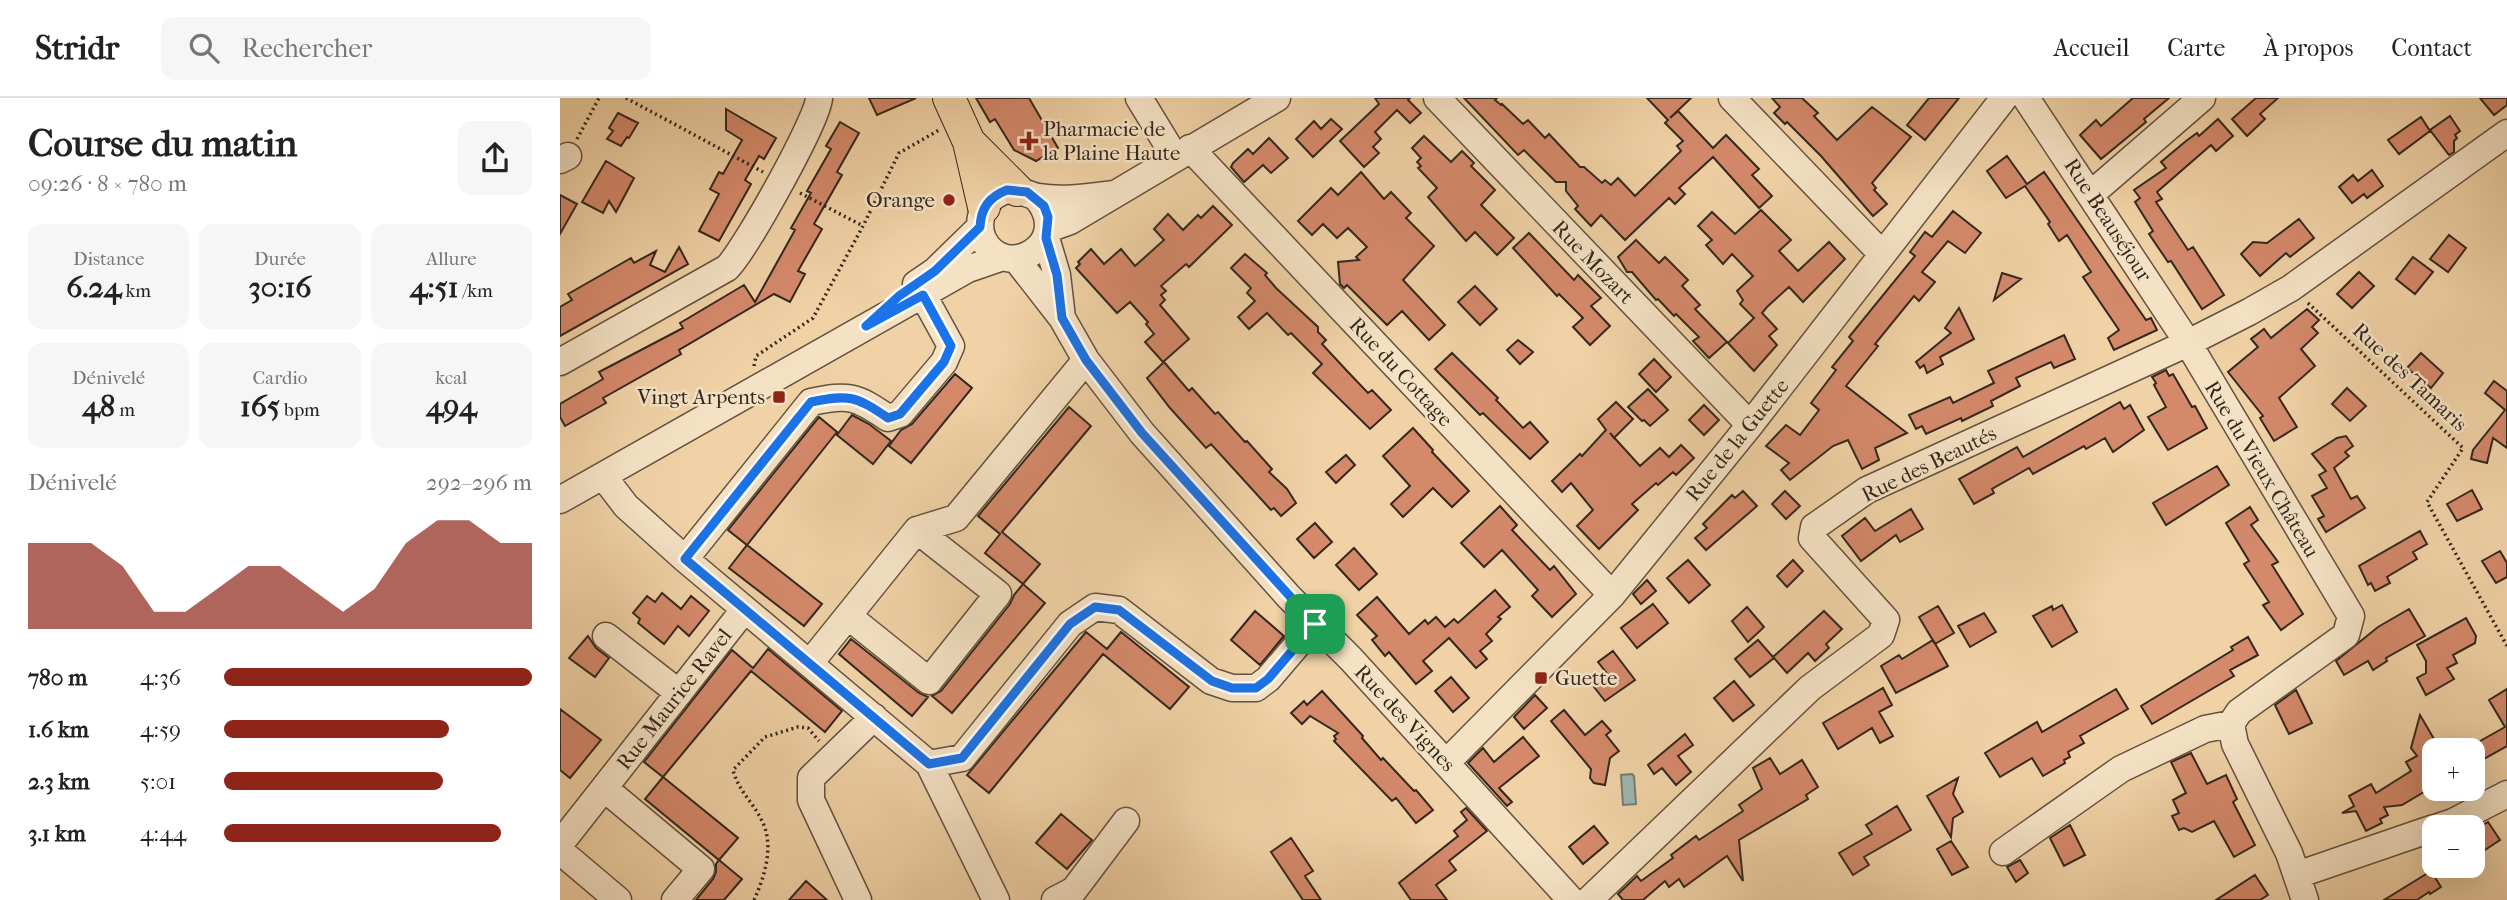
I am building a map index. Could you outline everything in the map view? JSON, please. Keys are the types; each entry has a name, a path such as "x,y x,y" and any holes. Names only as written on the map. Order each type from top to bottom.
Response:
{"main road":[{"path":"959,120 1027,193"},
{"path":"959,120 982,217"}],"street":[{"path":"560,362 727,268 737,258 814,117 819,98"},
{"name":"Rue du Cottage","path":"1139,98 1182,153 1612,595"},
{"path":"560,500 968,268 1033,253 1047,234 1277,98"},
{"name":"Rue Mozart","path":"1437,98 1750,425"},
{"path":"1732,98 1882,254"},
{"name":"Rue de la Guette","path":"1447,762 1612,595 1750,425 2004,98"},
{"name":"Rue Beauséjour","path":"2026,98 2188,343"},
{"path":"2091,194 2202,98"},
{"path":"2188,343 2291,288 2507,132"},
{"path":"866,326 899,296 935,271 982,217 998,194 1027,193 1082,198 1114,194"},
{"path":"1027,193 1044,206 1048,217 1047,234"},
{"path":"982,217 987,245 1009,258"},
{"name":"Rue des Vignes","path":"1047,234 1057,275 1062,318"},
{"name":"Rue des Vignes","path":"1009,258 1062,318 1086,360 1142,433 1571,900"},
{"path":"685,559 811,402 842,396 865,402 888,418 900,414 944,362 951,346 923,295"},
{"name":"Rue du Vieux Château","path":"2188,343 2351,616 2346,635 2239,712 2231,724"},
{"name":"Rue des Beautés","path":"1589,900 1810,688 1881,635 1886,620 1812,538 1814,527 1867,490 2188,343"},
{"path":"810,663 917,530 956,518 1086,360"},
{"path":"603,476 626,506 685,559 929,764 996,900"},
{"path":"848,616 929,681 998,594 917,530"},
{"path":"929,764 962,758 1070,624 1095,607 1119,610 1212,681 1232,688 1256,688 1268,679 1315,624"},
{"name":"Rue Maurice Ravel","path":"560,844 744,610"},
{"path":"606,635 679,693"},
{"path":"858,900 811,800 811,778 874,717"},
{"path":"2003,852 2121,769 2205,729 2231,724 2235,744 2289,853 2301,888 2422,834"},
{"name":"Rue Maurice Ravel","path":"604,788 701,869 675,900"},
{"path":"2466,815 2507,794"},
{"path":"1055,900 1074,890 1126,821"},
{"path":"560,851 618,900"},
{"name":"Rue des Vignes","path":"1534,860 1546,900"}],"path":[{"path":"564,158 599,98"},
{"path":"626,98 768,175 779,184 863,226"},
{"path":"753,389 752,373 757,356 813,318 899,153 959,120"},
{"name":"Rue des Tamaris","path":"2291,288 2463,448 2427,502 2507,646"},
{"path":"754,900 765,877 768,849 763,821 737,785 733,770 765,737 798,727 808,728 832,758"}],"water":[{"path":"1632,774 1636,804 1623,805 1621,775"}],"building":[{"path":"869,98 916,98 877,115"},
{"path":"976,98 1029,98 1058,148 1036,161 1014,150 995,119 990,122"},
{"path":"1375,98 1410,98 1408,100 1421,113 1410,123 1397,110 1375,132 1381,139 1373,147 1379,153 1364,167 1340,141 1379,104"},
{"path":"1464,98 1497,98 1495,100 1523,124 1528,120 1545,138 1549,134 1580,167 1584,167 1602,183 1605,180 1611,185 1618,178 1635,196 1681,151 1677,146 1683,141 1665,123 1668,120 1647,98 1691,98 1670,118 1678,111 1713,148 1726,135 1759,169 1752,175 1772,196 1759,208 1713,157 1679,188 1685,194 1675,204 1669,198 1625,240 1601,215 1591,226 1575,209 1578,206 1566,191 1566,182 1556,182 1524,150 1518,155"},
{"path":"1772,98 1802,98 1818,113 1814,116 1837,140 1872,107 1911,137 1872,183 1876,188 1874,190 1887,204 1873,216 1821,156 1787,122 1785,124 1774,113 1780,107"},
{"path":"1929,98 1959,98 1925,140 1907,125"},
{"path":"2133,98 2169,98 2144,119 2146,122 2101,159 2080,135 2096,120 2101,126"},
{"path":"2256,98 2278,98 2260,114 2265,119 2247,136 2232,119"},
{"path":"2480,98 2507,98 2507,105 2494,115"},
{"path":"726,109 776,138 764,159 759,156 745,180 751,184 719,241 699,231 719,194 710,189 719,172 723,174 742,140 726,130"},
{"path":"618,113 638,123 621,146 607,139 613,131 609,128"},
{"path":"2450,116 2460,131 2455,135 2457,138 2454,141 2454,152 2449,155 2430,130"},
{"path":"2421,117 2430,131 2399,154 2388,140"},
{"path":"1331,119 1342,129 1313,157 1296,139 1314,121 1321,129"},
{"path":"2218,119 2233,136 2216,151 2211,145 2157,192 2162,199 2156,202 2188,250 2193,247 2224,295 2202,309 2171,261 2168,262 2149,234 2153,231 2135,202 2140,198 2134,190 2166,168 2161,162 2197,133 2199,136"},
{"path":"840,122 859,133 837,172 842,175 814,224 822,229 798,271 805,274 790,302 774,294 679,350 681,354 603,398 606,403 565,426 560,417 560,404 603,379 599,372 683,328 680,323 744,285 755,302 795,230 791,228 811,193 807,191 831,149 826,146"},
{"path":"1424,136 1451,162 1462,151 1474,163 1471,166 1495,190 1481,205 1514,238 1497,255 1475,232 1466,241 1428,197 1437,188 1418,168 1421,166 1417,162 1421,158 1412,148"},
{"path":"1269,138 1288,158 1271,173 1263,165 1244,182 1231,167 1233,163 1248,149 1253,154"},
{"path":"2007,156 2027,184 2044,172 2146,320 2151,318 2157,330 2114,350 2108,338 2119,330 2083,277 2091,272 2067,235 2059,241 2048,224 2050,222 2025,186 2006,198 1987,171"},
{"path":"606,161 634,178 616,212 609,201 603,213 582,202"},
{"path":"2372,170 2383,186 2367,198 2364,194 2352,203 2339,187 2353,175 2358,181"},
{"path":"1361,172 1384,199 1391,192 1411,213 1406,218 1434,246 1403,280 1445,325 1429,340 1402,311 1387,325 1347,285 1344,288 1340,284 1338,262 1359,260 1356,257 1367,247 1348,228 1337,238 1323,224 1312,235 1298,221 1331,188 1338,195"},
{"path":"560,195 577,204 560,234"},
{"path":"1213,206 1232,225 1189,267 1186,264 1161,286 1166,291 1161,295 1165,300 1160,305 1189,339 1163,362 1145,342 1154,334 1146,324 1148,322 1130,302 1117,313 1076,268 1080,264 1078,262 1091,249 1104,264 1121,249 1135,266 1164,240 1154,229 1168,214 1183,230 1198,215 1201,218"},
{"path":"1761,210 1791,240 1779,251 1798,271 1829,242 1845,259 1803,302 1789,287 1762,313 1777,329 1769,336 1777,345 1754,371 1728,343 1754,318 1740,304 1743,300 1737,291 1753,276 1732,254 1723,264 1706,245 1712,240 1698,226 1712,212 1735,234"},
{"path":"1953,211 1981,233 1965,253 1948,241 1922,272 1935,282 1919,301 1914,296 1875,344 1878,346 1846,386 1907,433 1875,448 1879,460 1862,469 1848,440 1833,446 1790,480 1781,470 1789,463 1766,446 1786,425 1800,435 1819,410 1811,403 1836,370 1832,367 1853,341 1849,337 1915,256 1910,252 1925,232 1932,237"},
{"path":"2299,219 2314,238 2290,257 2286,253 2260,276 2241,254 2253,242 2267,243"},
{"path":"1529,233 1574,280 1578,275 1601,298 1591,306 1610,326 1590,345 1573,327 1583,318 1559,294 1557,296 1513,248"},
{"path":"2449,235 2466,248 2448,272 2430,259"},
{"path":"1636,240 1659,263 1665,257 1688,280 1682,286 1700,305 1695,309 1727,342 1709,358 1693,341 1699,337 1676,314 1674,316 1656,300 1632,272 1627,272 1618,257"},
{"path":"679,247 688,264 560,336 560,307 572,300 568,294 631,258 634,263 656,251 650,265 665,272"},
{"path":"1245,254 1267,273 1265,275 1276,288 1318,327 1318,332 1326,340 1322,344 1348,372 1368,393 1372,390 1391,410 1370,429 1313,373 1322,364 1291,333 1288,335 1267,313 1249,329 1238,317 1255,301 1247,293 1251,288 1231,268"},
{"path":"2413,257 2433,272 2415,294 2396,279"},
{"path":"2359,272 2374,286 2352,308 2337,294"},
{"path":"2002,273 2021,279 1994,300"},
{"path":"1475,286 1497,309 1480,325 1458,302"},
{"path":"1959,308 1974,339 1940,357 1943,364 1927,373 1924,365 1920,368 1916,362 1951,333 1945,328"},
{"path":"2307,309 2319,320 2312,327 2318,333 2301,349 2315,366 2279,398 2297,427 2274,441 2260,418 2263,416 2228,372 2258,347 2251,339 2264,329 2271,338"},
{"path":"2064,335 2075,359 2054,368 2051,362 2016,378 2020,386 1991,401 1993,406 1962,421 1961,418 1926,434 1922,426 1916,429 1909,415 1950,397 1953,403 1994,383 1988,371"},
{"path":"1518,340 1533,352 1520,364 1507,350"},
{"path":"1452,353 1498,398 1496,400 1523,428 1530,422 1548,442 1530,459 1483,413 1480,415 1435,369"},
{"path":"2421,353 2443,373 2431,388 2407,368"},
{"path":"1654,359 1671,377 1656,392 1639,374"},
{"path":"1164,362 1189,391 1192,388 1215,414 1218,412 1272,469 1269,472 1287,489 1296,503 1281,516 1274,508 1271,510 1211,444 1206,448 1147,378"},
{"path":"2166,370 2169,376 2173,374 2207,428 2168,450 2148,417 2166,407 2152,377"},
{"path":"955,374 972,388 911,463 889,446"},
{"path":"2494,381 2507,391 2507,448 2493,438 2487,463 2471,459 2473,450 2505,410 2485,393"},
{"path":"2347,388 2366,406 2350,421 2332,404"},
{"path":"1648,389 1668,410 1650,426 1628,407"},
{"path":"1616,402 1633,419 1614,438 1640,466 1660,448 1669,457 1681,445 1694,458 1676,475 1673,472 1658,485 1656,483 1632,504 1638,510 1599,549 1577,526 1593,510 1571,483 1562,492 1552,481 1580,454 1582,456 1606,430 1598,419"},
{"path":"2120,402 2124,409 2130,405 2144,430 2113,452 2105,438 2086,449 2084,446 2033,474 2029,468 1992,489 1994,493 1974,504 1959,479 2017,447 2023,457"},
{"path":"1704,405 1719,420 1704,435 1689,420"},
{"path":"1069,407 1091,426 1002,532 1040,564 1023,584 985,553 1000,534 978,516"},
{"path":"852,415 891,441 873,464 837,435"},
{"path":"819,417 837,432 747,545 728,530"},
{"path":"1413,428 1469,491 1452,507 1433,488 1403,517 1391,504 1410,486 1383,456"},
{"path":"2346,436 2353,446 2345,452 2349,456 2334,468 2351,499 2357,496 2365,508 2326,532 2318,519 2324,516 2312,496 2327,488 2319,475 2326,471 2312,454 2337,438"},
{"path":"1346,455 1355,465 1336,483 1326,472"},
{"path":"2217,466 2229,485 2166,525 2153,503"},
{"path":"2472,490 2482,509 2457,521 2447,504"},
{"path":"1743,491 1757,506 1706,550 1695,538 1707,528 1703,524 1732,495 1735,498"},
{"path":"1785,491 1800,506 1786,519 1772,504"},
{"path":"1500,506 1517,525 1512,530 1550,570 1554,566 1576,594 1552,617 1532,596 1538,590 1502,550 1484,567 1461,543"},
{"path":"2250,507 2258,520 2251,525 2278,562 2272,565 2303,614 2281,630 2263,605 2269,602 2244,564 2249,561 2226,523"},
{"path":"1911,509 1923,529 1900,542 1896,535 1861,561 1842,536 1865,518 1875,531"},
{"path":"1315,523 1332,542 1314,558 1297,539"},
{"path":"2420,531 2427,544 2413,552 2417,559 2387,577 2390,583 2375,591 2371,583 2368,585 2359,566"},
{"path":"747,545 822,604 804,626 729,568"},
{"path":"1354,548 1377,574 1359,590 1336,565"},
{"path":"2500,551 2507,563 2507,577 2496,583 2482,561"},
{"path":"1688,560 1710,585 1689,603 1667,578"},
{"path":"1793,560 1803,571 1787,587 1777,576"},
{"path":"1647,580 1656,591 1641,604 1633,594"},
{"path":"1023,584 1045,603 952,713 932,696 941,691"},
{"path":"1495,590 1510,607 1498,617 1501,619 1486,634 1492,641 1480,651 1487,659 1476,668 1449,638 1423,661 1432,671 1416,684 1389,652 1385,656 1372,640 1377,636 1357,615 1377,597 1409,634 1425,620 1428,624 1436,617 1445,627 1454,619 1458,623"},
{"path":"662,593 681,609 691,596 709,611 689,636 678,626 664,644 638,623 640,619 633,613 647,596 655,602"},
{"path":"1653,604 1668,623 1637,648 1621,628"},
{"path":"2062,605 2077,632 2052,647 2033,616 2052,606 2053,610"},
{"path":"1938,606 1954,633 1935,644 1919,617"},
{"path":"1747,607 1764,627 1748,642 1732,621"},
{"path":"2409,609 2425,636 2386,658 2387,661 2373,670 2368,661 2344,675 2336,661 2378,627"},
{"path":"1255,611 1284,636 1260,665 1231,640"},
{"path":"1824,611 1842,629 1826,644 1829,648 1815,661 1808,653 1787,673 1774,658 1750,677 1735,659 1758,640 1773,657"},
{"path":"1984,613 1996,632 1970,647 1958,626"},
{"path":"2466,618 2476,636 2475,643 2453,655 2457,663 2447,668 2454,679 2426,695 2417,678 2426,673 2426,661 2417,645"},
{"path":"1086,632 1107,649 1121,632 1189,687 1170,709 1103,654 989,793 967,775"},
{"path":"588,636 596,648 609,658 595,677 569,658"},
{"path":"2248,637 2258,655 2230,670 2234,676 2152,724 2141,706 2233,650 2231,647"},
{"path":"851,639 919,693 928,697 912,716 839,654"},
{"path":"1933,640 1948,666 1896,693 1881,666 1899,655 1902,659"},
{"path":"768,649 842,711 825,732 751,671 663,777 644,762 732,650 753,668"},
{"path":"1613,651 1635,680 1605,701 1594,687 1609,676 1598,662"},
{"path":"1451,677 1469,698 1453,712 1435,691"},
{"path":"1734,681 1754,705 1733,721 1714,698"},
{"path":"1883,688 1892,705 1879,712 1893,736 1880,743 1872,728 1838,749 1823,723"},
{"path":"2116,689 2128,709 2080,736 2084,743 2068,752 2070,757 2064,760 2065,763 2043,776 2032,758 2000,777 1985,753 2037,722 2042,732"},
{"path":"2507,689 2507,746 2485,758 2485,738 2505,727 2489,700"},
{"path":"2296,690 2312,723 2289,734 2275,705"},
{"path":"1322,691 1381,760 1383,758 1433,810 1416,823 1396,798 1392,801 1334,741 1334,736 1338,733 1310,716 1302,724 1291,713 1304,701 1307,705"},
{"path":"1535,695 1547,708 1524,729 1514,717"},
{"path":"560,709 601,740 570,778 560,770"},
{"path":"1564,710 1585,735 1602,721 1611,731 1606,735 1619,751 1610,758 1605,785 1594,783 1590,778 1591,769 1551,721"},
{"path":"2420,715 2433,738 2422,738 2422,793 2402,805 2384,807 2388,815 2380,819 2382,823 2366,831 2356,811 2342,813 2354,806 2349,796 2371,784 2376,793 2411,771 2406,762 2417,756 2411,748"},
{"path":"1685,734 1693,745 1678,756 1691,772 1676,785 1662,768 1654,774 1648,765"},
{"path":"1523,737 1539,756 1499,788 1512,802 1507,806 1468,763 1483,748 1494,762"},
{"path":"2191,753 2207,784 2226,775 2237,799 2233,802 2255,845 2234,857 2214,821 2192,832 2184,828 2179,830 2172,816 2179,813 2173,800 2186,793 2171,762"},
{"path":"1770,758 1780,774 1802,760 1818,787 1806,795 1808,799 1739,840 1743,881 1727,856 1684,887 1679,879 1669,887 1665,881 1643,900 1623,900 1618,894 1637,876 1641,881 1673,858 1671,855 1696,836 1699,840 1743,811 1739,805 1762,789 1753,768"},
{"path":"663,777 738,838 719,860 645,799"},
{"path":"1958,778 1953,794 1963,812 1953,818 1951,837 1927,796"},
{"path":"1897,806 1911,830 1864,857 1869,865 1853,875 1839,853 1872,834 1866,825"},
{"path":"1466,808 1487,831 1449,861 1456,870 1436,885 1447,900 1411,900 1399,883 1458,836 1454,831 1467,820 1461,812"},
{"path":"1061,814 1092,840 1067,869 1036,843"},
{"path":"2488,822 2500,840 2485,850 2485,824"},
{"path":"2070,825 2085,855 2064,866 2050,838"},
{"path":"1594,826 1608,843 1583,864 1569,847"},
{"path":"1291,838 1313,871 1305,876 1321,900 1303,900 1271,852"},
{"path":"1951,841 1968,867 1952,875 1937,849"},
{"path":"719,860 742,879 724,900 696,900 713,879"},
{"path":"2020,860 2028,873 2016,882 2007,867"},
{"path":"2255,875 2268,895 2260,900 2216,900"},
{"path":"2422,877 2435,878 2441,887 2417,900 2384,900"},
{"path":"806,881 827,900 789,900"}],"place":[{"name":"Pharmacie de la Plaine Haute","path":"1029,141"},
{"name":"Orange","path":"949,200"},
{"name":"Vingt Arpents","path":"779,397"},
{"name":"Guette","path":"1541,678"}],"route":[{"path":"1007,190 1017,190 1036,197 1044,206 1048,217 1046,238 1057,275 1062,318 1086,360 1142,433 1315,624 1268,679 1256,688 1232,688 1212,681 1119,610 1095,607 1070,624 962,758 929,764 685,559 811,402 842,396 865,402 888,418 900,414 944,362 951,346 923,295 866,326 899,296 935,271 980,227 980,217 990,200 1007,190"}]}
